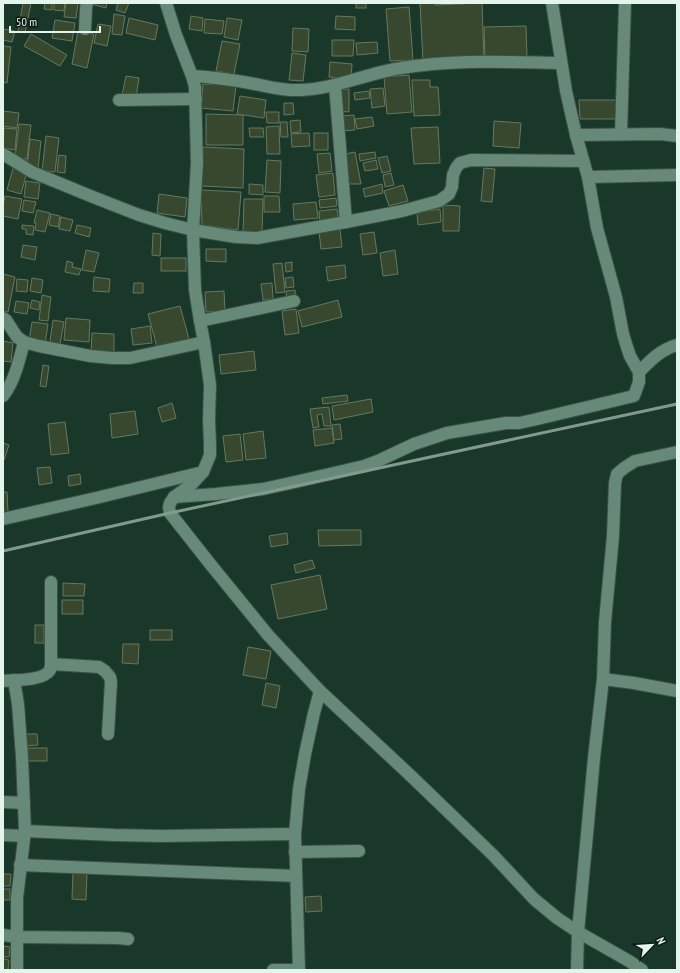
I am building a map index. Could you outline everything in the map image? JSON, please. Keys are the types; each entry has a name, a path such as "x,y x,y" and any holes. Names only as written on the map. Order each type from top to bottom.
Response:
{"street":[{"path":"85,29 87,3"},
{"path":"166,3 195,86 197,163 193,230 195,290 210,384 210,455 203,472 192,484 174,497 170,503 170,513 268,634 320,691 493,855 534,899 557,918 578,932 642,970"},
{"path":"174,497 263,489 301,481 364,466 414,444 447,433 506,423 519,423 634,396 639,382 639,372 630,356 623,334 616,297 597,228 588,177 566,91 552,3"},
{"path":"621,134 626,3"},
{"path":"192,76 213,77 298,91 316,90 377,73 427,64 453,62 561,63"},
{"path":"335,85 346,222"},
{"path":"119,100 196,99"},
{"path":"576,134 660,134 677,136"},
{"path":"3,154 32,172 111,205 145,217 193,230 236,237 257,238 346,222 439,201 449,194 456,168 460,163 471,160 584,161"},
{"path":"588,177 677,175"},
{"path":"200,321 294,301"},
{"path":"3,318 10,326 13,333 24,342 90,356 130,358 204,342"},
{"path":"3,396 14,376 24,342"},
{"path":"639,372 656,356 666,349 677,345"},
{"path":"577,970 578,932 603,679 605,622 613,536 615,483 617,474 635,461 677,452"},
{"path":"3,519 203,472"},
{"path":"17,970 17,898 24,834 24,803 18,704 8,680 34,679 43,676 50,670 52,582"},
{"path":"51,664 100,667 110,677 108,734"},
{"path":"603,679 677,691"},
{"path":"273,970 299,970 295,834 299,788 305,754 320,691"},
{"path":"3,802 24,803"},
{"path":"3,835 161,836 295,834"},
{"path":"295,852 359,851"},
{"path":"20,865 296,876"},
{"path":"3,935 17,937 128,939"}],"building":[{"path":"23,3 31,3 25,33 18,31"},
{"path":"45,3 52,3 52,10 44,9"},
{"path":"54,3 65,3 64,11 54,10"},
{"path":"66,3 78,3 76,18 64,17"},
{"path":"107,3 106,8 91,4"},
{"path":"118,3 129,3 125,13 116,10"},
{"path":"356,3 366,3 366,8 356,8"},
{"path":"420,3 435,3 435,5 482,3 484,60 423,62"},
{"path":"409,7 413,60 390,61 386,9"},
{"path":"114,14 125,16 122,35 112,34"},
{"path":"191,16 203,18 202,31 189,29"},
{"path":"336,16 355,17 355,30 335,29"},
{"path":"129,18 158,25 155,40 126,33"},
{"path":"227,18 242,20 238,40 224,37"},
{"path":"205,19 224,21 222,34 204,33"},
{"path":"55,20 75,23 72,41 52,38"},
{"path":"98,24 111,26 107,46 94,43"},
{"path":"526,26 527,58 485,58 484,27"},
{"path":"293,28 309,29 308,52 292,51"},
{"path":"3,29 15,31 12,42 3,40"},
{"path":"78,31 94,34 87,68 72,64"},
{"path":"31,34 67,55 60,66 24,46"},
{"path":"332,40 354,40 353,56 332,56"},
{"path":"222,41 240,44 234,74 216,71"},
{"path":"377,42 378,53 357,55 356,43"},
{"path":"3,46 11,47 7,83 3,82"},
{"path":"292,53 306,55 303,81 289,80"},
{"path":"330,62 352,64 351,79 329,77"},
{"path":"409,75 412,112 387,114 384,77"},
{"path":"126,76 139,78 136,98 122,95"},
{"path":"412,80 430,80 430,87 438,87 440,115 414,116"},
{"path":"203,84 236,85 233,111 201,108"},
{"path":"383,88 385,106 372,108 370,89"},
{"path":"338,89 349,89 349,112 339,111"},
{"path":"369,91 370,98 355,100 354,93"},
{"path":"240,96 266,100 264,118 237,114"},
{"path":"579,100 617,100 617,119 580,119"},
{"path":"284,103 293,103 294,114 284,115"},
{"path":"3,111 19,113 17,128 3,126"},
{"path":"266,112 279,112 279,123 267,123"},
{"path":"206,114 243,115 243,145 206,145"},
{"path":"354,115 355,130 340,131 339,116"},
{"path":"372,117 374,126 357,129 355,119"},
{"path":"300,120 301,132 291,133 290,121"},
{"path":"494,121 521,123 519,148 493,146"},
{"path":"280,122 287,122 288,137 281,137"},
{"path":"19,124 31,125 27,159 15,158"},
{"path":"279,126 280,154 267,154 266,127"},
{"path":"438,127 440,163 414,164 411,128"},
{"path":"4,128 17,129 15,150 3,148"},
{"path":"249,128 263,128 264,137 250,137"},
{"path":"309,133 310,146 292,147 291,134"},
{"path":"314,133 328,133 328,150 314,150"},
{"path":"46,136 59,138 55,172 42,171"},
{"path":"30,139 41,141 38,169 27,167"},
{"path":"203,147 244,149 243,188 202,186"},
{"path":"355,152 361,184 348,184 345,154"},
{"path":"375,152 376,158 360,161 359,154"},
{"path":"330,153 332,171 319,173 317,154"},
{"path":"59,155 66,156 65,173 57,172"},
{"path":"387,156 391,171 382,173 378,158"},
{"path":"267,160 281,161 280,193 265,192"},
{"path":"376,160 378,169 365,171 363,163"},
{"path":"13,168 27,172 21,194 7,190"},
{"path":"484,168 495,169 492,202 481,201"},
{"path":"333,173 335,195 319,197 316,175"},
{"path":"391,173 394,185 385,187 383,175"},
{"path":"26,181 40,183 38,199 24,197"},
{"path":"249,184 263,185 263,195 249,194"},
{"path":"382,184 383,193 365,197 363,189"},
{"path":"403,185 408,201 389,206 384,191"},
{"path":"201,190 241,192 238,230 202,225"},
{"path":"159,194 187,198 185,217 157,213"},
{"path":"5,196 22,199 18,219 3,216"},
{"path":"264,196 279,196 280,212 264,212"},
{"path":"336,198 337,206 320,208 319,200"},
{"path":"244,199 263,199 262,234 243,234"},
{"path":"24,200 36,202 33,213 22,211"},
{"path":"316,202 318,218 294,220 293,204"},
{"path":"443,205 460,206 459,231 443,231"},
{"path":"337,209 339,221 320,223 319,211"},
{"path":"440,209 441,222 418,225 417,212"},
{"path":"37,210 50,213 45,232 35,230 36,223 34,223"},
{"path":"51,214 60,216 58,227 49,225"},
{"path":"61,217 73,220 70,231 59,229"},
{"path":"22,225 34,226 33,235 26,234 26,229 22,229"},
{"path":"77,225 91,228 89,237 75,233"},
{"path":"340,229 342,247 321,249 319,231"},
{"path":"374,232 377,253 363,255 360,234"},
{"path":"153,233 161,234 160,256 152,255"},
{"path":"23,245 37,247 35,260 21,257"},
{"path":"206,249 226,249 226,262 206,261"},
{"path":"86,250 99,253 94,272 82,270"},
{"path":"395,250 398,274 383,276 380,253"},
{"path":"161,258 186,258 186,271 161,271"},
{"path":"67,261 73,263 72,267 81,269 79,275 65,272"},
{"path":"292,262 292,271 286,272 285,263"},
{"path":"282,263 285,292 276,293 273,264"},
{"path":"345,265 346,278 328,281 326,267"},
{"path":"3,274 15,277 8,312 3,311"},
{"path":"94,277 110,279 109,292 93,291"},
{"path":"293,277 294,287 286,288 285,278"},
{"path":"32,278 43,280 41,293 30,291"},
{"path":"17,279 28,280 27,292 16,291"},
{"path":"134,283 143,283 143,293 133,293"},
{"path":"272,283 273,299 263,300 261,284"},
{"path":"295,290 296,300 287,301 286,291"},
{"path":"224,291 225,311 206,312 205,292"},
{"path":"42,295 51,297 48,321 39,320"},
{"path":"32,300 40,302 39,310 30,308"},
{"path":"338,300 342,317 302,327 298,311"},
{"path":"16,301 29,303 27,314 14,312"},
{"path":"180,306 189,339 157,347 148,314"},
{"path":"296,309 299,333 285,335 282,311"},
{"path":"66,318 90,320 89,342 64,340"},
{"path":"53,320 64,322 59,350 49,348"},
{"path":"32,322 48,324 45,344 29,341"},
{"path":"150,326 152,343 133,345 131,329"},
{"path":"92,333 114,334 114,354 91,353"},
{"path":"3,341 13,343 11,362 3,361"},
{"path":"254,351 256,370 221,374 219,355"},
{"path":"43,365 49,366 46,387 40,386"},
{"path":"347,395 348,401 323,404 322,398"},
{"path":"371,399 373,412 334,420 332,406"},
{"path":"172,403 176,418 162,422 158,408"},
{"path":"329,407 331,426 324,426 322,414 317,415 319,427 313,428 310,409"},
{"path":"135,411 138,434 112,438 110,414"},
{"path":"65,422 69,453 51,455 48,424"},
{"path":"340,424 342,439 334,440 332,425"},
{"path":"332,428 334,443 315,446 313,430"},
{"path":"263,431 266,458 246,460 243,434"},
{"path":"240,434 243,460 226,462 223,436"},
{"path":"3,443 9,445 4,460 3,460"},
{"path":"50,467 52,483 39,485 37,468"},
{"path":"80,474 81,484 69,486 68,476"},
{"path":"3,492 7,492 8,512 3,512"},
{"path":"318,530 361,530 361,545 319,546"},
{"path":"287,533 288,544 271,547 269,536"},
{"path":"312,560 315,568 296,573 294,565"},
{"path":"320,575 327,609 278,619 271,585"},
{"path":"63,583 85,584 84,596 63,596"},
{"path":"62,600 83,600 83,614 62,614"},
{"path":"35,625 44,625 44,643 35,643"},
{"path":"150,630 172,630 172,640 150,640"},
{"path":"123,644 139,644 138,664 122,663"},
{"path":"248,647 271,651 266,679 243,675"},
{"path":"266,683 280,686 276,708 262,705"},
{"path":"22,734 37,734 38,745 22,746"},
{"path":"23,748 47,748 47,761 22,761"},
{"path":"73,872 87,873 86,900 72,899"},
{"path":"3,874 11,874 10,886 3,886"},
{"path":"3,889 10,889 10,900 3,900"},
{"path":"321,896 322,911 306,912 305,897"},
{"path":"3,946 10,947 9,957 3,957"},
{"path":"3,959 9,960 8,970 3,970"}],"railway":[{"path":"3,551 170,513 677,404"}]}
